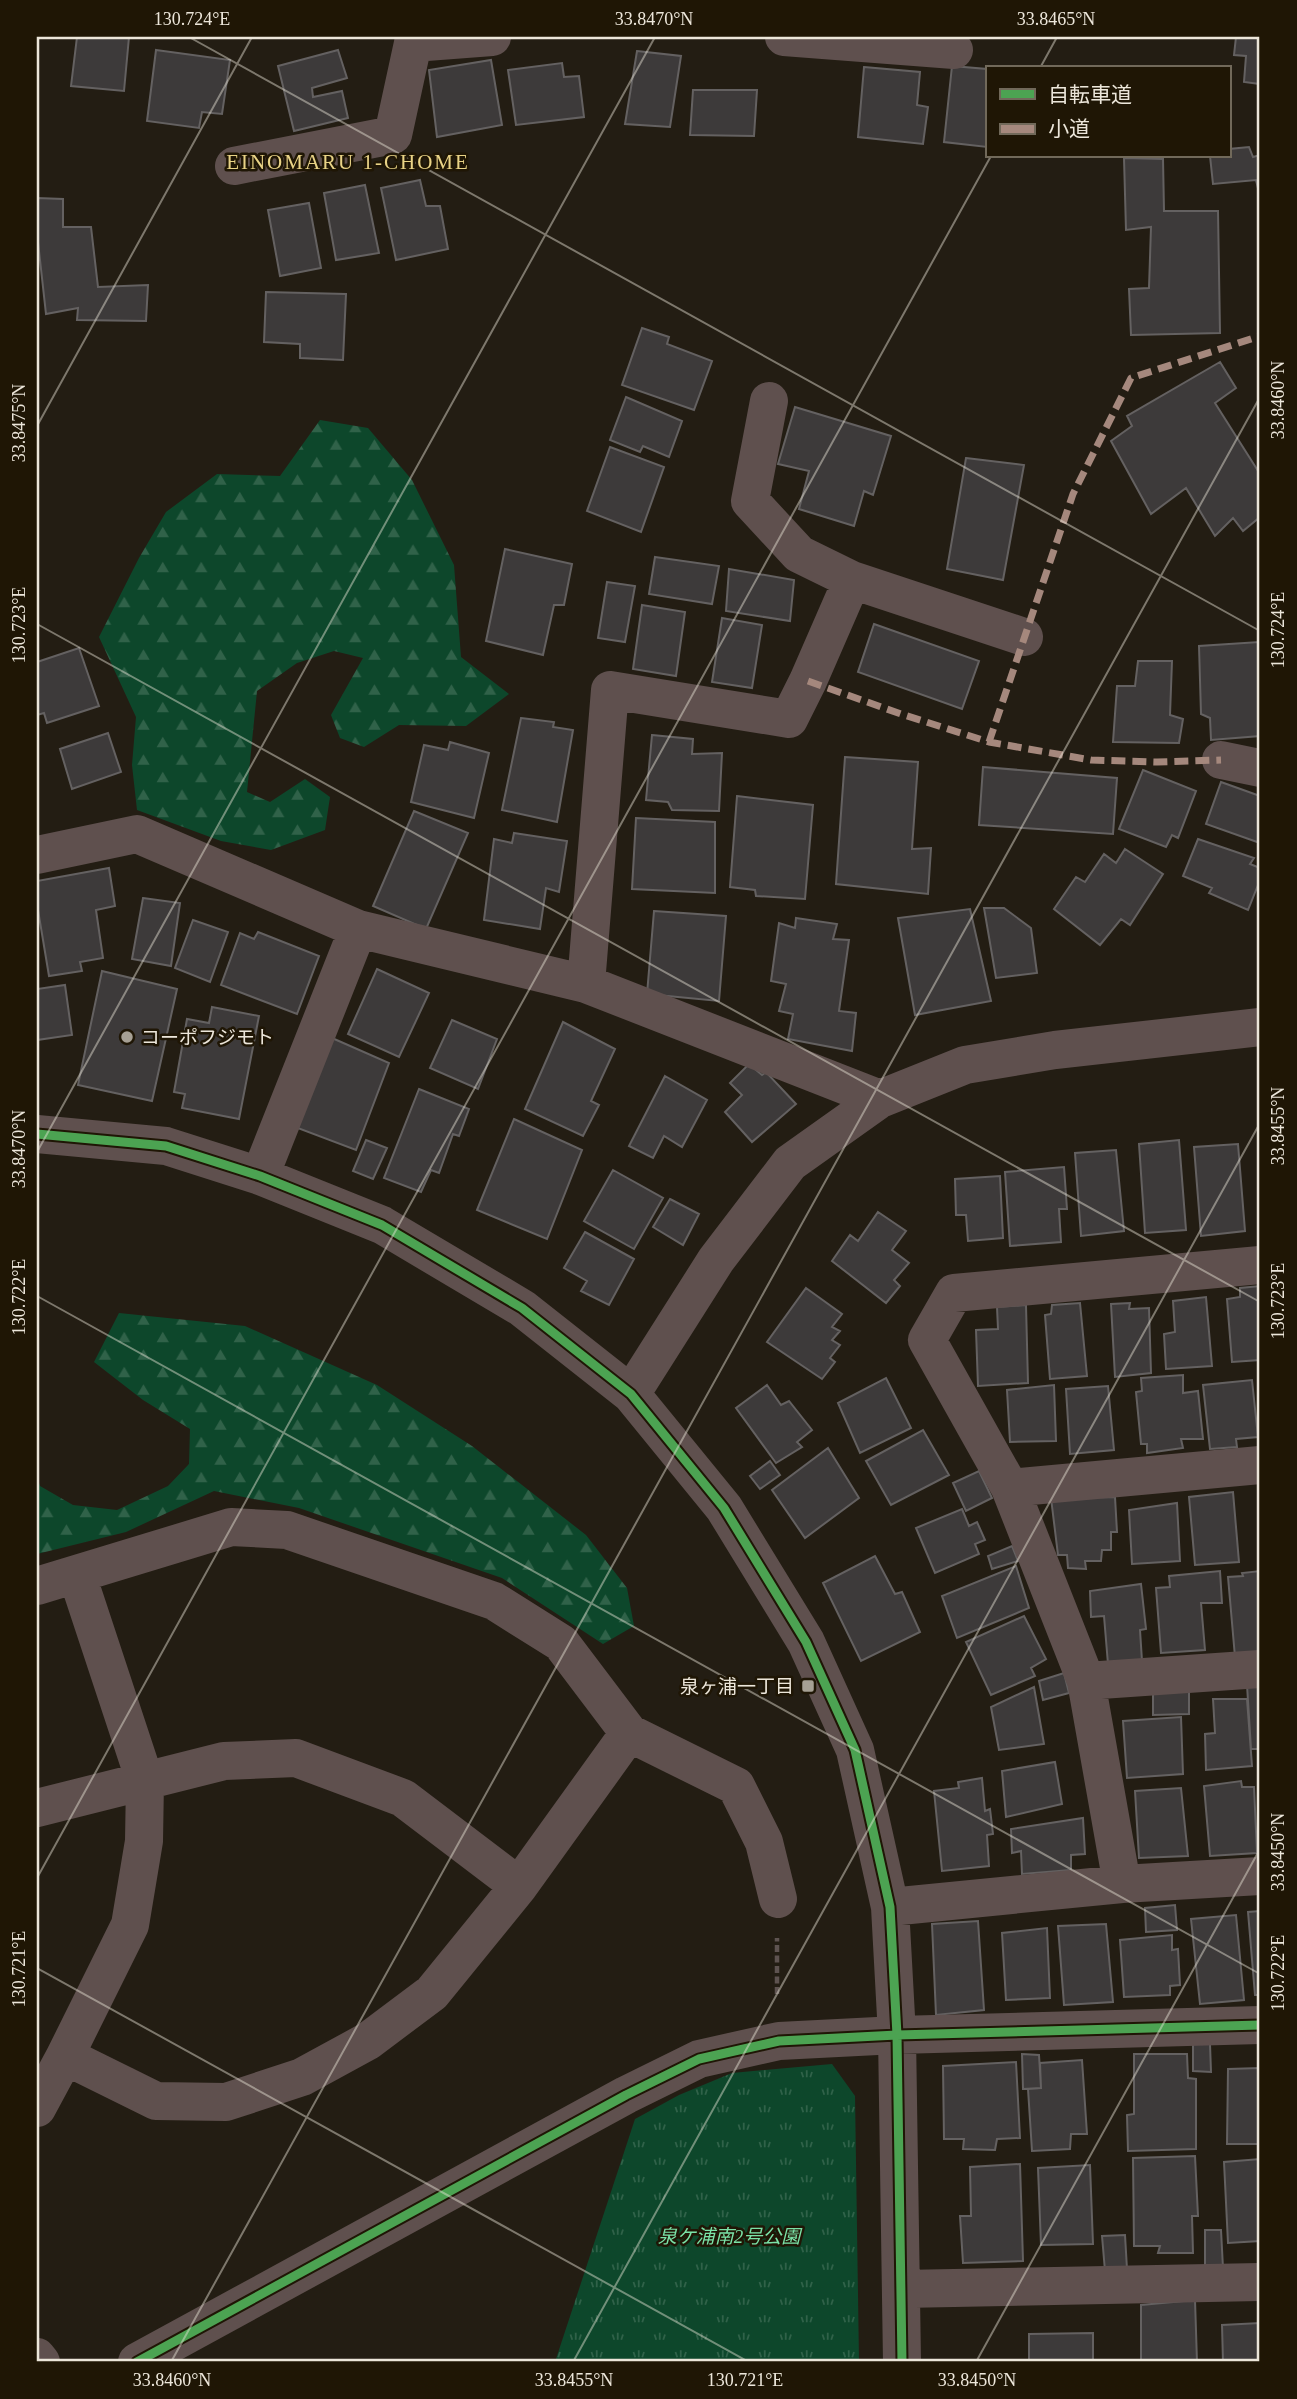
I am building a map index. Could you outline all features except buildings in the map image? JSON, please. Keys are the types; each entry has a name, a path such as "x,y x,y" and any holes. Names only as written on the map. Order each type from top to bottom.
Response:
{"street":[{"path":"234,166 393,135 414,40 492,37"},
{"path":"784,37 954,50"},
{"path":"769,401 750,501 799,554 852,580 1024,637"},
{"path":"586,984 610,690 789,719 852,580"},
{"path":"1221,760 1260,768"},
{"path":"37,855 137,834 358,929 586,984 880,1099"},
{"path":"260,1177 358,929"},
{"path":"631,1394 716,1260 790,1164 880,1099 965,1065 1055,1050 1260,1027"},
{"path":"37,1134 166,1146 260,1177 382,1225 522,1308 631,1394 724,1508 806,1642 855,1750 890,1907 897,2035 902,2362"},
{"path":"1122,1884 1086,1681 1010,1488 927,1340 954,1293 1260,1265"},
{"path":"1010,1488 1260,1465"},
{"path":"37,1586 230,1527 286,1531 494,1601 561,1643 629,1733 736,1786 764,1842 778,1899"},
{"path":"37,2108 130,1925 144,1841 145,1781 78,1575"},
{"path":"1086,1681 1260,1669"},
{"path":"65,2056 156,2101 226,2102 302,2077 368,2041 432,1993 519,1886 629,1733"},
{"path":"37,1808 224,1761 296,1758 402,1798 519,1886"},
{"path":"890,1907 1122,1884 1260,1875"},
{"path":"137,2362 626,2095 699,2059 779,2040 1260,2025"},
{"path":"902,2289 1260,2281"},
{"path":"37,2357 41,2362"}],"path":[{"path":"776,1994 778,1899"}],"green space":[{"path":"320,420 368,428 412,480 454,565 461,657 509,694 466,726 399,725 364,747 340,738 331,715 363,658 334,651 297,663 257,691 247,792 270,802 305,779 330,797 325,830 271,850 221,841 137,810 132,765 136,717 99,637 166,512 217,474 280,476"},
{"path":"119,1313 245,1326 377,1385 472,1446 586,1535 627,1588 634,1626 603,1644 502,1578 299,1508 214,1491 126,1532 37,1554 37,1477 40,1486 73,1505 117,1510 168,1486 189,1464 190,1429 143,1400 94,1362"},
{"name":"泉ケ浦南2号公園","path":"832,2064 855,2096 859,2362 555,2362 635,2119 679,2095 732,2073"}],"marked path":[{"path":"989,742 1073,494 1131,378 1260,336"},
{"path":"808,681 989,742 1091,760 1221,760"}],"cycle path":[{"path":"37,1134 166,1146 260,1176 382,1225 522,1308 631,1394 724,1508 806,1642 855,1750 890,1907 897,2035 902,2362"},
{"path":"137,2362 626,2095 699,2059 779,2041 1260,2025"}],"place":[{"name":"コーポフジモト","path":"127,1037"},
{"name":"泉ヶ浦一丁目","path":"808,1686"}],"district":[{"name":"EINOMARU 1-CHOME","path":"348,162"}]}
